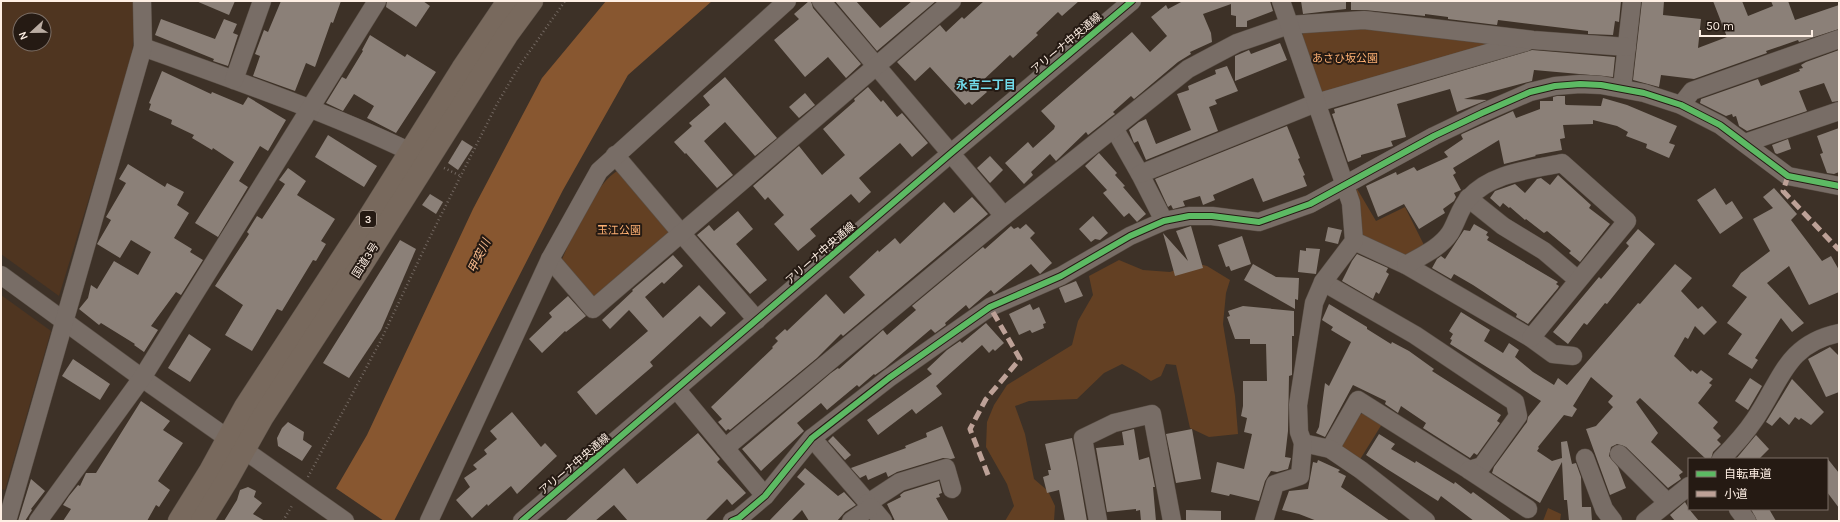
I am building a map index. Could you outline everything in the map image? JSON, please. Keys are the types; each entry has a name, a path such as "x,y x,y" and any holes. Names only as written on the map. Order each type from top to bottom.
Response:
{"highway":[{"name":"国道3号","path":"179,521 236,444 262,418 359,269 419,156 462,69 508,1"},
{"name":"国道3号","path":"419,156 532,1"},
{"name":"国道3号","path":"202,521 236,444"}],"street":[{"path":"7,521 143,47 142,1"},
{"path":"234,80 262,1"},
{"path":"38,521 142,378 308,109 377,1"},
{"path":"430,519 550,259 598,171 787,1"},
{"path":"821,1 1004,216"},
{"path":"550,259 593,309 952,1"},
{"name":"アリーナ中央通線","path":"522,521 677,390 950,154 1132,1"},
{"path":"1264,521 1275,484 1300,476 1303,443 1299,432 1298,405 1314,303 1323,282 1354,241 1351,203 1281,1"},
{"path":"1622,88 1632,1"},
{"path":"725,448 1004,216 1188,69 1237,43 1289,25 1364,20 1533,40 1626,47"},
{"path":"1681,105 1692,91 1839,39"},
{"path":"1140,174 1316,103 1533,40"},
{"path":"143,47 308,109 419,156"},
{"path":"732,521 739,518 765,496 812,438 889,378 990,307 1061,276 1130,236 1164,221 1189,216 1212,216 1259,222 1310,204 1482,112 1530,92 1555,86 1580,84 1622,88 1681,105 1720,125 1788,176 1839,186"},
{"path":"1745,143 1839,111"},
{"path":"1114,128 1164,221"},
{"path":"615,155 681,234 757,320"},
{"path":"1406,265 1437,246 1449,233 1468,198 1492,181 1510,174 1562,163 1627,220 1530,338"},
{"path":"1468,198 1503,226 1544,251 1578,280"},
{"path":"1354,241 1406,265 1530,338 1553,354 1573,356"},
{"path":"1,275 142,378 345,521"},
{"path":"1323,282 1415,335 1515,402 1518,416 1482,466 1469,470"},
{"path":"1722,458 1755,420 1790,361 1802,348 1811,343 1839,333"},
{"path":"677,390 765,496"},
{"path":"1330,449 1358,400 1528,509"},
{"path":"1098,521 1083,438 1114,423 1152,414 1172,521"},
{"path":"812,438 883,521"},
{"path":"1303,443 1330,449 1361,470 1426,521"},
{"path":"1619,454 1667,502"},
{"path":"1585,458 1604,509 1613,521"},
{"path":"851,521 900,482 946,468 952,489"},
{"path":"1645,521 1688,487"},
{"path":"1739,510 1746,521"}],"path":[{"path":"283,521 302,492 380,342 428,241 497,104 520,65 565,1"}],"shaded area":[{"path":"1,1 133,1 134,35 131,61 59,296 1,254"},
{"path":"1,295 51,331 5,490 1,489"}],"green space":[{"name":"あさひ坂公園","path":"1359,27 1484,39 1486,50 1322,93 1302,36 1305,29"},
{"name":"玉江公園","path":"619,170 670,231 669,238 598,300 590,299 560,263 593,198 610,176"},
{"path":"1356,187 1376,221 1405,207 1424,245 1407,255 1401,255 1362,235 1360,231"},
{"path":"1119,260 1143,270 1170,272 1195,263 1207,266 1230,280 1226,293 1223,324 1235,396 1238,434 1209,437 1190,428 1176,365 1166,364 1161,376 1151,381 1122,364 1104,373 1077,399 1029,401 1015,406 1025,434 1034,479 1048,491 1055,506 1054,521 1005,521 1014,506 1007,484 986,447 987,422 994,405 1007,385 1072,345 1078,321 1093,295 1089,276"},
{"path":"1365,413 1382,424 1359,461 1343,452 1342,445 1358,415"},
{"path":"1548,508 1561,514 1560,521 1543,521"}],"water":[{"name":"甲突川","path":"606,1 712,1 628,75 563,190 394,521 317,521 367,435 473,209 542,78"}],"pier":[{"path":"334,487 384,521 315,521"}],"building":[{"path":"196,1 235,1 229,15"},
{"path":"281,1 341,1 333,23 331,22 315,67 306,63 295,91 253,76 260,56 255,54 264,30 268,32"},
{"path":"387,1 423,1 430,6 416,27 386,7"},
{"path":"809,1 811,1 813,8 861,64 846,78 828,57 805,77 774,40 799,19 794,14"},
{"path":"835,1 856,1 880,28 912,1 936,1 877,51"},
{"path":"984,1 1079,1 1062,16 1058,12 1036,33 1038,35 1013,58 1010,55 979,84 987,92 972,105 969,102 965,105 930,67 915,81 897,62 940,25 946,32 962,17 964,19"},
{"path":"1183,1 1270,1 1273,11 1247,21 1247,27 1236,27 1236,16 1231,15 1231,4 1203,14 1211,33 1212,42 1190,52 1191,54 1178,62 1134,99 1131,96 1113,112 1115,114 1088,135 1086,132 1056,161 1050,154 1031,172 1033,175 1024,184 1005,163 1028,142 1033,148 1054,129 1055,126 1041,111 1132,32 1150,52 1167,36 1151,17 1166,5 1168,9"},
{"path":"1301,1 1346,1 1346,9 1303,14"},
{"path":"1351,1 1621,1 1619,22 1615,21 1613,35 1588,34 1588,31 1498,20 1497,25 1448,19 1448,17 1425,14 1425,16 1351,10"},
{"path":"1642,1 1664,1 1663,15 1701,19 1698,48 1727,37 1713,1 1742,1 1748,16 1773,6 1771,1 1788,1 1795,20 1839,5 1839,29 1799,42 1798,40 1766,51 1767,53 1694,79 1661,75 1659,87 1633,80"},
{"path":"161,19 215,39 224,19 237,24 233,33 238,35 228,66 213,61 214,59 155,35"},
{"path":"370,35 405,57 407,54 436,72 396,133 367,118 374,106 354,94 343,111 326,103 342,77 346,79 363,51 362,50"},
{"path":"1280,43 1287,60 1235,81 1235,56 1249,50 1251,54"},
{"path":"1532,50 1615,57 1613,77 1534,70 1532,81 1464,99 1487,100 1457,112 1450,89 1397,104 1406,137 1391,141 1393,146 1361,155 1361,157 1348,162 1332,114 1335,113 1334,109"},
{"path":"1839,50 1839,101 1832,102 1824,83 1799,91 1807,111 1747,131 1739,126 1736,116 1733,117 1732,114 1726,116 1700,103 1701,99 1758,79 1761,86 1800,71 1799,69 1803,68 1801,65 1806,62"},
{"path":"1227,66 1238,91 1215,100 1217,104 1209,107 1218,131 1146,160 1138,141 1134,143 1129,130 1139,122 1146,119 1156,144 1191,130 1177,94 1189,90 1188,86 1216,74 1215,70"},
{"path":"162,71 211,94 212,92 243,105 248,97 286,120 268,151 260,146 239,181 248,187 218,237 195,223 234,162 213,148 212,150 192,138 194,135 171,124 172,120 149,110 151,104 149,103"},
{"path":"725,77 777,138 755,156 725,122 704,141 733,175 717,188 686,153 685,154 674,142 692,126 689,123 710,105 703,96"},
{"path":"868,87 881,102 883,100 897,117 902,113 928,143 912,157 900,143 859,178 871,192 859,203 851,194 810,229 816,236 798,251 774,224 784,215 768,197 765,200 753,186 799,146 822,175 845,155 823,129 855,101 854,99"},
{"path":"805,93 815,105 799,118 789,107"},
{"path":"1565,96 1566,105 1601,106 1603,98 1627,105 1677,126 1669,143 1675,145 1669,158 1646,148 1647,144 1626,136 1628,132 1617,126 1593,120 1593,124 1563,125 1565,138 1560,139 1562,150 1535,155 1536,156 1504,164 1499,140 1453,168 1456,173 1453,175 1461,190 1454,193 1456,197 1454,201 1443,209 1445,213 1419,229 1404,204 1378,217 1366,186 1396,172 1397,175 1414,167 1417,171 1448,157 1444,152 1463,139 1462,134 1513,111 1516,118 1540,109 1540,101 1553,101 1553,97"},
{"path":"1287,126 1300,158 1298,159 1305,175 1303,176 1307,186 1263,202 1253,178 1213,195 1215,200 1203,205 1200,196 1183,201 1185,206 1173,209 1171,205 1168,207 1155,179"},
{"path":"1839,128 1839,172 1834,174 1827,173 1820,154 1823,153 1817,136"},
{"path":"328,135 377,166 364,187 315,157"},
{"path":"1788,139 1791,149 1777,154 1775,153 1772,145"},
{"path":"462,140 473,147 458,170 448,163"},
{"path":"1099,153 1117,173 1115,175 1125,186 1123,187 1146,214 1137,222 1129,213 1124,217 1103,193 1107,190 1085,166"},
{"path":"990,156 1003,170 990,183 977,168"},
{"path":"128,164 165,187 167,183 184,192 177,205 189,213 174,238 192,249 190,252 203,260 181,295 176,292 151,326 158,330 144,352 134,345 135,344 101,323 99,325 79,309 88,298 91,285 97,289 114,261 138,275 151,252 131,240 120,258 97,244 111,220 106,217 126,183 119,179"},
{"path":"288,168 306,181 297,195 335,219 321,241 326,244 316,261 313,260 282,311 277,309 252,351 225,335 243,305 215,286 249,234 247,232 257,216 262,219 285,184 279,180"},
{"path":"1558,175 1591,205 1589,208 1610,224 1580,262 1569,253 1571,251 1547,231 1544,233 1526,219 1525,220 1510,207 1509,208 1503,203 1500,207 1490,198 1495,191 1515,184 1525,193 1537,179 1541,178 1550,185"},
{"path":"1715,188 1726,205 1732,201 1743,218 1720,234 1697,200"},
{"path":"1774,188 1797,214 1791,220 1822,261 1831,256 1839,270 1839,292 1809,305 1789,266 1767,283 1804,323 1792,332 1781,318 1755,358 1758,360 1752,369 1728,354 1742,334 1727,323 1747,297 1732,286 1741,273 1770,251 1753,219 1773,208 1763,197"},
{"path":"430,194 443,202 436,214 422,205"},
{"path":"972,197 988,214 843,336 841,334 817,358 730,430 728,429 726,431 718,422 722,419 711,407 773,348 772,347 778,341 775,338 785,329 787,331 826,294 844,314 865,295 849,277 878,250 879,252 895,238 900,244 944,202 954,213"},
{"path":"738,211 753,229 736,244 767,280 750,294 697,235 709,225 714,231"},
{"path":"1093,216 1108,233 1100,240 1095,239 1091,242 1079,229"},
{"path":"1026,224 1035,233 1030,238 1052,263 1040,274 1031,264 994,294 991,290 969,309 966,305 945,323 946,325 935,333 931,329 885,368 875,375 874,374 859,387 857,385 827,410 821,403 797,423 804,431 761,471 742,449 831,373 838,368 839,369 883,330 887,335 916,310 912,306 983,247 985,249 1011,226 1014,229 1018,227 1020,229"},
{"path":"1474,224 1488,232 1486,235 1489,237 1487,240 1558,282 1556,284 1559,286 1558,288 1528,324 1516,317 1517,314 1473,285 1454,274 1451,279 1432,268 1437,259 1441,256 1445,259 1464,230 1470,231"},
{"path":"1191,226 1203,268 1175,276 1163,233 1188,261 1176,231"},
{"path":"1328,227 1342,230 1338,244 1325,241"},
{"path":"1638,229 1655,244 1607,304 1605,303 1587,325 1584,323 1568,344 1553,332 1599,277 1601,279 1629,246 1626,243"},
{"path":"1242,236 1251,264 1231,271 1229,266 1226,267 1218,245"},
{"path":"400,240 416,249 381,330 349,378 323,363"},
{"path":"1306,248 1320,249 1316,274 1298,272 1300,250 1306,251"},
{"path":"1357,254 1388,268 1386,272 1389,274 1379,294 1376,292 1373,299 1342,281"},
{"path":"673,255 683,266 664,284 662,282 645,297 663,318 699,285 726,313 711,327 700,316 650,362 653,366 596,415 577,392 648,331 629,310 610,329 602,320 633,291 632,290"},
{"path":"1253,264 1276,277 1299,278 1298,300 1295,299 1295,309 1244,280"},
{"path":"1675,264 1692,278 1681,291 1698,309 1702,306 1717,322 1704,335 1695,326 1688,339 1685,337 1674,356 1691,372 1692,370 1697,374 1701,370 1713,379 1709,383 1712,385 1698,403 1718,422 1713,428 1721,436 1717,440 1721,444 1713,452 1711,458 1705,458 1640,398 1636,402 1658,433 1651,442 1683,472 1679,475 1681,479 1668,488 1626,447 1617,444 1611,447 1609,456 1618,467 1626,488 1610,495 1586,429 1596,426 1613,407 1608,402 1613,396 1591,377 1573,406 1577,409 1572,417 1564,415 1538,447 1539,448 1537,451 1552,461 1562,458 1561,442 1567,441 1572,464 1576,463 1581,477 1582,507 1591,507 1592,521 1569,521 1567,500 1564,500 1562,462 1540,503 1492,473 1494,467 1527,422 1528,417 1541,401 1450,344 1452,340 1450,339 1453,334 1449,331 1461,312 1490,330 1484,341 1503,353 1509,343 1519,350 1515,357 1533,372 1554,385 1558,378 1567,385 1638,303 1640,304"},
{"path":"1076,281 1083,296 1065,303 1059,288"},
{"path":"568,296 586,316 566,332 565,331 542,353 529,339 552,317 549,313"},
{"path":"1030,304 1033,310 1039,307 1046,323 1043,324 1044,328 1032,333 1030,330 1019,335 1009,314"},
{"path":"1329,304 1367,327 1367,329 1391,344 1392,342 1409,351 1434,369 1432,371 1501,415 1497,421 1500,423 1477,455 1474,453 1470,458 1423,428 1426,423 1401,406 1398,413 1385,404 1386,401 1353,385 1325,437 1316,433 1319,427 1325,383 1329,386 1351,342 1331,330 1333,327 1322,320"},
{"path":"1243,306 1294,311 1294,336 1292,336 1292,375 1289,376 1288,431 1285,457 1291,458 1288,469 1277,472 1271,471 1265,481 1259,501 1230,494 1229,496 1211,492 1217,462 1244,469 1252,434 1244,432 1247,418 1241,416 1243,406 1243,381 1267,381 1266,344 1250,344 1250,339 1235,339 1227,317 1230,316 1228,311"},
{"path":"986,323 1004,343 995,351 993,349 989,353 982,345 936,386 942,394 916,414 912,409 878,435 867,420 932,374 927,369 947,350 960,341 962,343"},
{"path":"189,334 211,349 190,382 168,368"},
{"path":"1830,347 1839,356 1839,392 1826,397 1808,359"},
{"path":"73,359 110,384 100,400 62,376"},
{"path":"1750,378 1762,386 1748,410 1735,401"},
{"path":"1792,379 1824,412 1811,425 1801,418 1799,420 1795,417 1789,425 1780,417 1772,426 1766,422"},
{"path":"141,401 170,421 163,430 183,443 158,481 170,490 159,507 156,505 147,521 63,521 71,509 63,505 78,485 80,486 86,473 96,473"},
{"path":"512,412 541,447 545,443 557,456 517,494 511,486 488,506 487,504 472,518 456,500 470,487 464,478 477,469 473,465 487,454 484,450 497,439 490,431"},
{"path":"288,422 304,432 303,440 312,446 302,461 278,446 277,438 282,428"},
{"path":"942,426 955,458 943,458 897,472 888,477 886,472 868,480 866,475 860,478 851,468 906,448 905,446 927,437 926,433"},
{"path":"1134,429 1139,460 1149,457 1155,487 1153,487 1156,521 1141,521 1140,510 1136,511 1136,509 1107,512 1096,448 1124,445 1122,432"},
{"path":"1192,429 1201,479 1176,483 1166,434"},
{"path":"698,433 720,459 717,462 746,493 732,505 727,499 705,521 628,521 614,505 595,521 565,521 624,468 637,484"},
{"path":"1379,434 1395,444 1391,449 1415,463 1416,461 1454,484 1455,482 1471,494 1473,492 1512,521 1474,521 1441,496 1438,501 1387,469 1366,455"},
{"path":"1756,435 1769,449 1760,458 1737,458"},
{"path":"833,436 851,455 845,460 828,441"},
{"path":"1072,438 1087,521 1065,521 1059,490 1047,493 1043,477 1049,475 1048,470 1051,470 1045,444"},
{"path":"1828,459 1839,473 1839,508 1828,493"},
{"path":"1318,460 1340,470 1338,472 1346,476 1341,487 1390,521 1317,521 1299,514 1282,510 1289,491 1308,489 1313,462 1317,463"},
{"path":"805,468 838,496 844,492 856,505 845,512 837,521 809,521 802,510 791,521 769,521 805,484 797,477"},
{"path":"31,479 45,491 31,509 32,510 25,521 18,521"},
{"path":"939,481 942,493 939,494 940,497 936,498 949,521 895,521 887,504 901,497 900,495 904,492"},
{"path":"248,487 256,491 254,497 262,503 253,514 265,521 224,521 237,500 240,490"},
{"path":"1685,502 1688,510 1690,510 1699,521 1675,521 1670,515"},
{"path":"1186,510 1221,511 1221,521 1186,521"},
{"path":"1752,510 1770,510 1776,521 1757,521"}],"marked path":[{"path":"1788,176 1783,191 1839,250"},
{"path":"988,475 970,429 986,399 1020,359 990,307"}],"cycle path":[{"path":"522,521 950,154 1132,1"},
{"path":"732,521 739,518 765,496 812,438 889,378 990,307 1061,276 1130,236 1164,221 1189,216 1212,216 1259,222 1310,204 1434,136 1530,92 1555,86 1580,84 1601,85 1644,93 1681,105 1720,125 1788,176 1839,186"}],"district":[{"name":"永吉二丁目","path":"986,85"}]}
